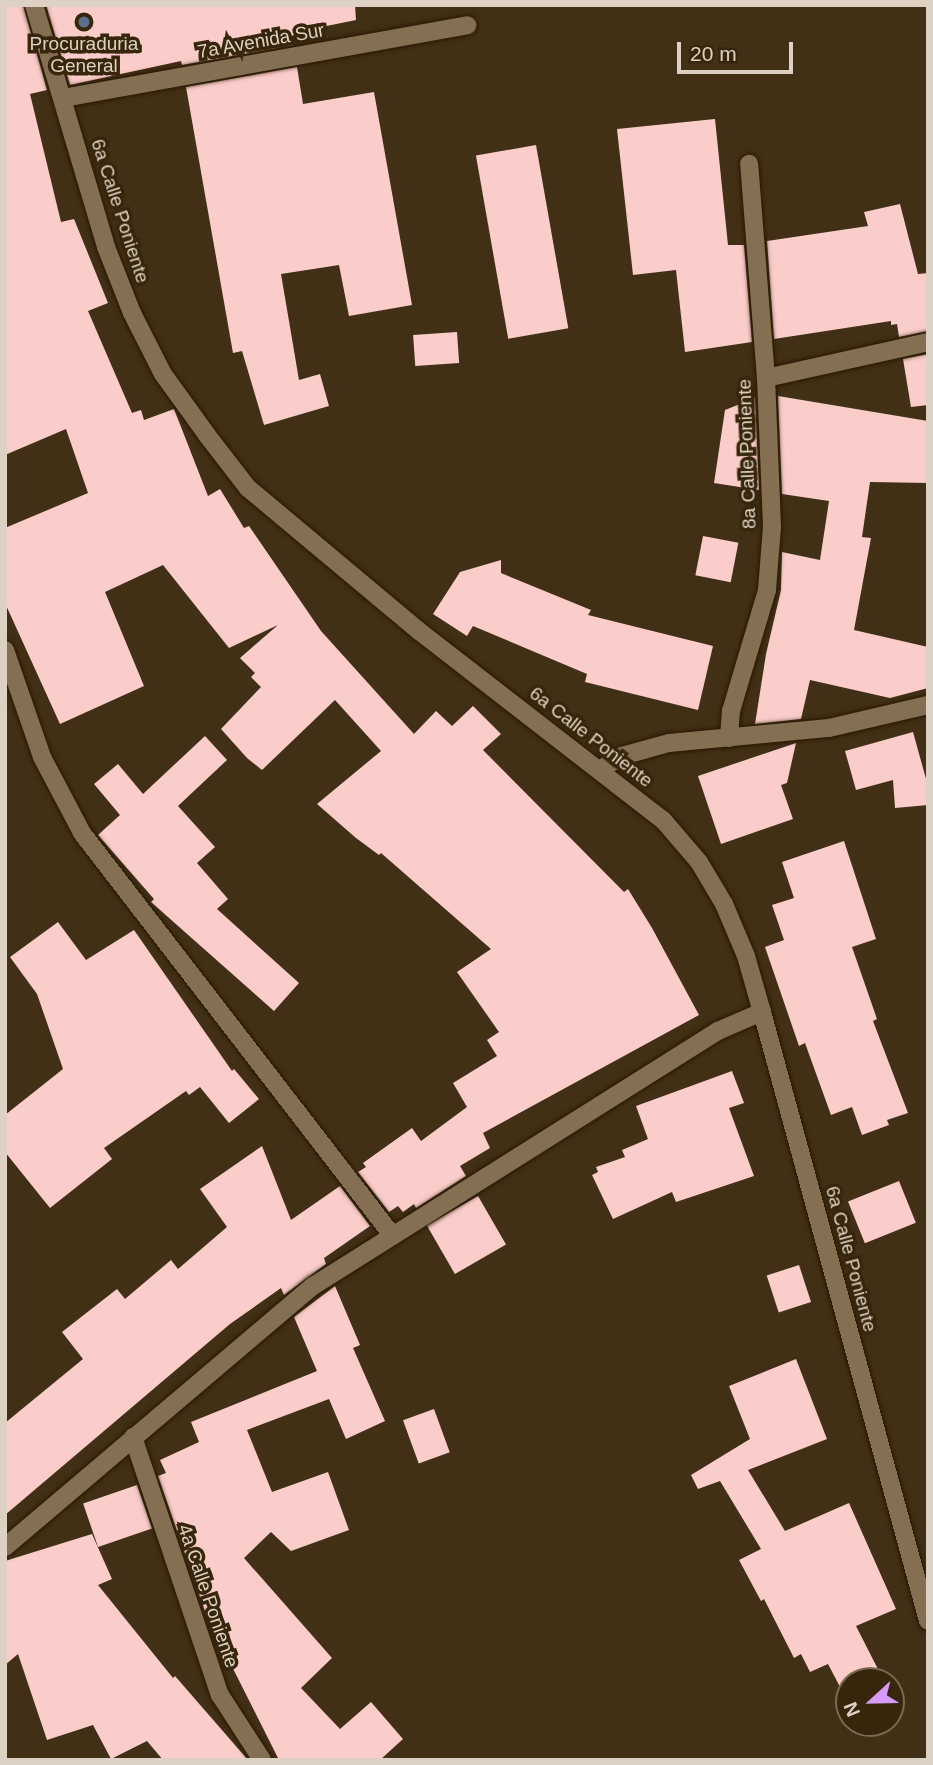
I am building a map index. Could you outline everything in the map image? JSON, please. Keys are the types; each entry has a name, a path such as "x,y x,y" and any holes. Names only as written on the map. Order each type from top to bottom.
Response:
{"street":[{"name":"6a Calle Poniente","path":"34,5 106,247 132,313 163,374 248,488 419,631 601,769 663,820 699,862 724,904 746,956 762,1012 928,1621"},
{"name":"7a Avenida Sur","path":"63,98 467,25"},
{"name":"8a Calle Poniente","path":"729,738 731,710 767,590 772,527 766,378 749,164"},
{"path":"766,378 928,342"},
{"path":"5,650 42,757 82,833 392,1236"},
{"path":"601,769 622,755 668,743 829,728 928,705"},
{"path":"5,1547 313,1286 719,1031 762,1012"},
{"name":"4a Calle Poniente","path":"133,1437 220,1695 262,1760"}],"building":[{"path":"5,5 23,5 47,90 30,94 61,222 74,219 108,303 88,311 132,413 141,410 144,420 174,409 208,496 220,489 244,528 249,526 321,631 414,734 436,711 452,726 473,706 501,734 483,750 624,892 628,889 699,1015 483,1133 490,1148 460,1166 466,1176 416,1208 414,1204 403,1212 398,1206 389,1212 358,1172 366,1167 363,1163 412,1128 421,1141 467,1107 453,1083 497,1056 487,1040 499,1032 457,972 491,949 381,853 379,855 356,838 317,804 381,751 335,700 262,770 247,758 221,729 261,687 251,677 255,673 240,658 278,625 229,648 163,565 105,592 144,686 60,724 5,603 5,528 88,493 66,429 5,455"},
{"path":"46,5 355,5 356,20 297,32 298,36 292,37 293,45 182,65 181,61 70,85"},
{"path":"297,67 303,104 374,92 412,305 349,316 339,265 281,274 299,380 320,374 329,406 264,425 242,351 233,353 186,87"},
{"path":"715,119 728,245 744,245 752,342 685,352 676,270 633,275 617,129"},
{"path":"536,145 568,328 508,339 476,156"},
{"path":"900,204 918,274 928,273 928,331 899,337 897,324 891,325 891,321 774,339 767,241 868,226 864,212"},
{"path":"457,332 459,363 415,366 413,335"},
{"path":"928,354 928,405 911,407 903,359"},
{"path":"778,396 928,421 928,483 870,482 862,537 871,538 854,630 928,647 928,688 890,698 810,680 801,719 755,724 766,654 781,590 782,552 820,560 829,501 782,494"},
{"path":"755,398 759,490 714,483 725,410"},
{"path":"703,536 738,543 731,582 695,575"},
{"path":"501,560 501,573 591,610 588,615 713,646 698,710 585,682 587,674 473,626 467,636 433,614 460,572"},
{"path":"913,732 928,786 928,805 895,808 893,780 856,790 845,751"},
{"path":"205,736 227,760 178,806 215,847 197,863 228,899 217,909 299,983 274,1011 151,902 154,899 98,835 120,815 94,784 118,764 143,794"},
{"path":"796,743 787,783 781,785 793,819 721,844 698,776"},
{"path":"844,841 876,939 852,947 877,1019 873,1021 908,1113 887,1120 889,1125 862,1135 852,1107 831,1115 805,1043 799,1046 765,947 784,940 772,905 794,898 782,862"},
{"path":"58,922 86,960 134,930 232,1071 234,1069 259,1099 229,1123 200,1087 189,1095 186,1091 104,1148 112,1159 50,1208 5,1152 5,1115 63,1069 37,994 10,957"},
{"path":"732,1071 744,1103 729,1108 754,1176 676,1202 672,1192 613,1219 592,1175 598,1172 596,1167 625,1157 622,1150 648,1139 636,1106"},
{"path":"262,1146 291,1220 340,1186 370,1226 324,1258 326,1264 284,1295 281,1288 230,1324 5,1515 5,1423 83,1359 62,1332 117,1289 125,1299 171,1260 178,1269 227,1227 200,1189"},
{"path":"899,1181 916,1223 865,1243 848,1202"},
{"path":"478,1196 506,1244 455,1274 427,1226"},
{"path":"799,1265 811,1302 779,1313 767,1276"},
{"path":"335,1286 360,1345 353,1348 385,1421 346,1439 329,1399 247,1430 272,1492 328,1472 349,1530 291,1551 271,1532 244,1558 332,1658 301,1688 340,1729 371,1702 403,1739 380,1760 279,1760 207,1617 158,1476 166,1473 160,1460 199,1442 191,1422 317,1371 294,1317"},
{"path":"796,1359 827,1439 748,1470 785,1531 849,1503 896,1609 856,1626 877,1667 835,1667 835,1677 828,1664 810,1672 801,1654 794,1658 764,1599 761,1601 739,1560 761,1549 720,1481 698,1489 691,1475 750,1439 729,1386"},
{"path":"434,1409 450,1452 419,1464 403,1420"},
{"path":"137,1485 152,1528 98,1547 83,1504"},
{"path":"92,1534 112,1579 98,1585 173,1678 175,1676 248,1760 163,1760 147,1741 111,1759 93,1725 47,1740 18,1654 5,1665 5,1561"}],"place":[{"name":"Procuraduria General","path":"84,22"}]}
